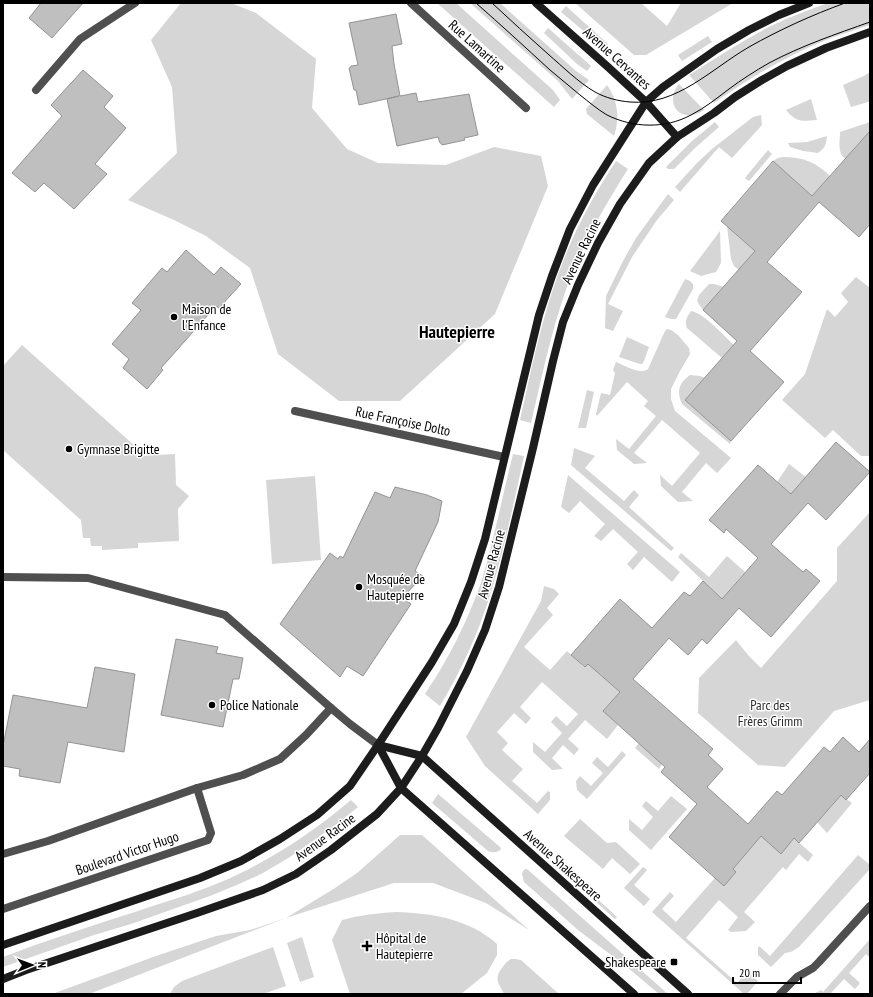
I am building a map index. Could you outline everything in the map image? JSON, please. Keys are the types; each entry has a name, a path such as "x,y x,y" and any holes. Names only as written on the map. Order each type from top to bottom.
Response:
{"street":[{"path":"36,90 80,39 134,3"},
{"name":"Rue Lamartine","path":"411,3 526,108"},
{"name":"Avenue Cervantes","path":"536,3 608,66 646,102 676,137"},
{"name":"Avenue Racine","path":"3,945 200,878 241,861 280,839 317,815 350,786 432,662 454,624 471,582 485,539 539,315 570,229 592,185 646,102 663,87 717,48 779,15 809,3"},
{"name":"Avenue Racine","path":"3,979 263,890 296,874 331,850 376,814 401,788 422,756 467,672 485,630 500,587 563,322 578,285 598,243 620,204 649,163 676,137 714,113 735,97 787,66 826,48 870,32"},
{"name":"Rue Françoise Dolto","path":"295,411 504,457"},
{"path":"3,577 88,578 225,615 331,708 378,745 422,756"},
{"path":"3,854 48,841 197,788 243,775 280,759 306,735 331,708"},
{"path":"378,745 401,788 634,994"},
{"name":"Avenue Shakespeare","path":"422,756 688,994"},
{"name":"Boulevard Victor Hugo","path":"3,909 208,840 211,833 197,788"},
{"path":"780,994 796,977 813,968 870,906"}],"green space":[{"path":"181,3 231,3 256,13 316,59 312,108 347,149 378,163 446,165 494,147 541,156 548,186 495,314 400,401 339,401 278,354 250,268 206,236 128,200 177,153 172,87 151,40"},
{"path":"437,3 456,3 553,90 560,100 554,107"},
{"path":"470,3 500,3 576,71 589,80 572,99 558,81"},
{"path":"575,3 641,3 667,26 681,3 733,3 646,55 634,55"},
{"path":"828,3 870,3 870,25 811,46 782,60 754,76 714,103 689,75 771,26"},
{"path":"566,6 608,44 605,49 561,12"},
{"path":"548,28 591,66 587,71 577,64 544,33"},
{"path":"708,36 712,42 682,61 678,55"},
{"path":"870,72 870,102 851,107 843,85"},
{"path":"679,84 704,110 696,114 688,115 682,114 677,110 674,105 673,98"},
{"path":"607,85 614,97 617,110 617,123 614,136 587,114 586,109"},
{"path":"811,99 817,120 807,121 796,119 786,110"},
{"path":"761,115 762,125 732,158 719,147 680,192 675,187 712,149 753,117"},
{"path":"715,122 719,127 674,169 668,169 666,167 692,141"},
{"path":"870,122 870,141 865,137 845,159 840,150 840,132"},
{"path":"827,136 825,146 818,153 790,147 788,143 807,142"},
{"path":"768,150 772,154 749,181 745,178"},
{"path":"783,157 808,161 825,171 830,176 812,196 773,161"},
{"path":"616,161 628,169 589,236 566,289 544,366 531,423 520,420 532,364 559,272 584,215"},
{"path":"668,194 674,200 657,220 632,257 608,304 623,311 613,331 605,328 606,296 636,238"},
{"path":"727,226 755,251 739,270 734,266 731,259"},
{"path":"720,231 721,263 716,272 701,276 690,271"},
{"path":"856,277 870,288 870,456 861,456 833,430 825,438 782,400 805,374 827,309 835,317 848,302 841,293"},
{"path":"685,279 693,284 693,289 676,319 665,317"},
{"path":"709,284 724,287 703,310 697,301 699,295"},
{"path":"691,311 702,316 734,345 722,358 687,328 686,321"},
{"path":"667,329 678,335 689,348 690,354 671,389 671,399 675,411 731,458 717,473 706,463 682,492 693,501 678,502 661,486 660,475 672,486 700,453 662,420 634,453 647,463 634,464 617,450 616,439 629,449 656,416 644,406 648,401 627,382 597,416 596,414 601,393 610,395 615,373 613,370 616,362 628,368 645,371 648,369"},
{"path":"627,337 649,347 642,364 619,357"},
{"name":"Gymnase Brigitte","path":"22,345 136,447 132,451 139,456 175,454 176,485 189,496 178,509 179,541 138,543 138,548 102,550 102,546 91,546 90,538 83,538 81,520 3,450 3,366"},
{"path":"690,375 705,378 685,400 731,441 730,444 682,404 679,391 683,381"},
{"path":"587,390 594,392 586,428 578,428"},
{"path":"574,448 595,456 585,468 624,501 634,490 639,495 629,507 674,548 671,551 571,465"},
{"path":"513,454 524,456 495,578 485,610 462,666 440,706 425,694 456,640 470,612 481,583"},
{"path":"789,464 806,477 791,494 777,482"},
{"path":"568,475 680,572 672,582 644,557 633,570 627,564 638,552 613,529 601,541 594,536 605,524 580,501 569,513 561,507"},
{"path":"315,476 321,560 272,564 266,480"},
{"name":"Parc des Frères Grimm","path":"870,512 870,700 834,711 785,767 758,765 698,713 699,678 736,640 761,668 837,581 837,548"},
{"path":"681,553 709,577 727,556 745,572 722,599 678,557"},
{"path":"544,586 554,589 559,594 547,608 553,615 524,647 550,670 567,651 584,667 588,664 620,692 603,711 618,725 607,739 585,720 568,739 579,749 574,755 563,745 552,758 563,769 552,770 533,752 533,742 545,752 562,733 551,722 556,716 567,726 578,714 542,682 520,707 531,718 526,724 514,713 497,732 508,743 502,750 523,769 512,781 537,803 548,791 550,792 550,800 538,814 485,766 466,737 541,601"},
{"path":"639,743 662,764 659,769 635,748"},
{"path":"622,751 626,755 587,799 577,790 576,781 580,776 591,786 603,773 592,763 597,757 608,767"},
{"path":"438,794 501,849 495,852 488,851 432,803"},
{"path":"841,795 852,803 827,833 817,822"},
{"path":"671,796 687,809 651,850 629,830 629,819 642,830 653,817 642,806 646,801 658,811"},
{"path":"351,800 358,807 337,824 290,857 263,873 210,896 3,967 3,957 69,933 189,894 238,874 289,846 321,824"},
{"path":"580,819 607,843 616,842 640,864 630,874 612,858 603,869 564,836"},
{"path":"400,835 422,835 529,930 486,903 433,883 394,883 286,918 357,873"},
{"path":"761,836 781,853 794,838 813,855 808,862 799,854 786,870 783,867 744,912 755,922 746,931 731,932 728,930 738,917 719,900 686,938 737,983 748,971 758,981 747,994 744,994 652,912 670,892 674,896 662,909 676,922 714,879 714,877 724,885 736,872 733,869"},
{"path":"858,855 870,865 870,869 799,947 791,952 785,953 771,967 758,955 759,946 770,956"},
{"path":"643,867 647,870 634,885 650,899 644,906 624,888"},
{"path":"525,869 527,869 668,994 659,994 627,967 578,930 524,882 522,874"},
{"path":"577,880 617,917 615,919 575,883"},
{"path":"396,912 436,916 462,923 486,935 497,944 497,955 487,973 461,994 350,994 332,940 342,920 369,914"},
{"path":"286,918 89,994 52,994 216,936 250,930"},
{"path":"302,937 314,977 300,982 287,943"},
{"path":"870,939 870,958 866,954 849,973 860,983 855,989 844,979 830,994 813,994 821,990 823,992"},
{"path":"273,947 286,986 263,994 170,994 174,987 182,981"},
{"path":"511,959 521,960 559,994 504,994 498,981 498,975 505,964"}],"building":[{"path":"41,3 83,3 52,38 29,18"},
{"path":"396,14 402,44 392,46 400,96 416,93 418,102 469,94 478,135 464,138 465,140 442,145 438,137 397,146 387,99 399,96 359,105 349,68 351,66 358,65 349,23"},
{"path":"83,70 113,96 104,107 126,128 95,164 107,174 74,209 44,183 35,192 12,173 62,116 51,105"},
{"path":"870,131 870,224 859,237 819,202 767,262 802,292 750,351 784,382 731,441 685,400 737,341 703,310 755,251 721,221 773,161 812,196"},
{"name":"Maison de l'Enfance","path":"186,250 214,275 221,267 241,284 219,308 216,306 161,368 163,370 147,389 123,368 129,359 112,344 141,310 132,303 162,268 167,272"},
{"path":"836,442 870,472 826,520 808,503 771,544 803,572 806,569 820,581 771,637 739,608 707,644 702,639 688,655 669,638 633,679 713,749 708,755 723,769 707,787 748,824 777,791 782,795 824,747 830,752 843,737 859,752 870,739 870,773 846,800 841,795 799,843 794,838 781,854 761,836 733,869 736,872 724,886 669,837 697,804 661,772 665,767 603,711 620,692 588,664 585,667 571,655 620,599 652,628 684,592 690,596 703,581 722,599 758,558 726,529 724,533 709,520 758,465 791,494"},
{"name":"Mosquée de Hautepierre","path":"395,487 427,495 442,501 438,522 415,571 423,576 402,598 411,604 363,676 347,666 340,677 280,624 330,553 338,559 340,556 343,558 375,492 390,498"},
{"path":"176,639 218,647 216,653 243,658 239,679 233,679 223,727 161,715"},
{"path":"95,667 135,674 124,752 68,742 60,783 19,776 20,769 3,766 3,746 13,695 87,708"}],"tram line":[{"path":"476,3 550,70 607,115 627,122 649,125 660,125 681,120 706,106 743,79 769,63 806,46 870,22"},
{"path":"492,3 583,84 603,96 630,102 647,102 678,92 760,41 796,23 845,3"}],"place":[{"name":"Maison de l'Enfance","path":"174,317"},
{"name":"Gymnase Brigitte","path":"69,449"},
{"name":"Mosquée de Hautepierre","path":"359,587"},
{"name":"Police Nationale","path":"212,705"},
{"name":"Hôpital de Hautepierre","path":"367,946"},
{"name":"Shakespeare","path":"674,962"}],"district":[{"name":"Hautepierre","path":"457,331"}]}
